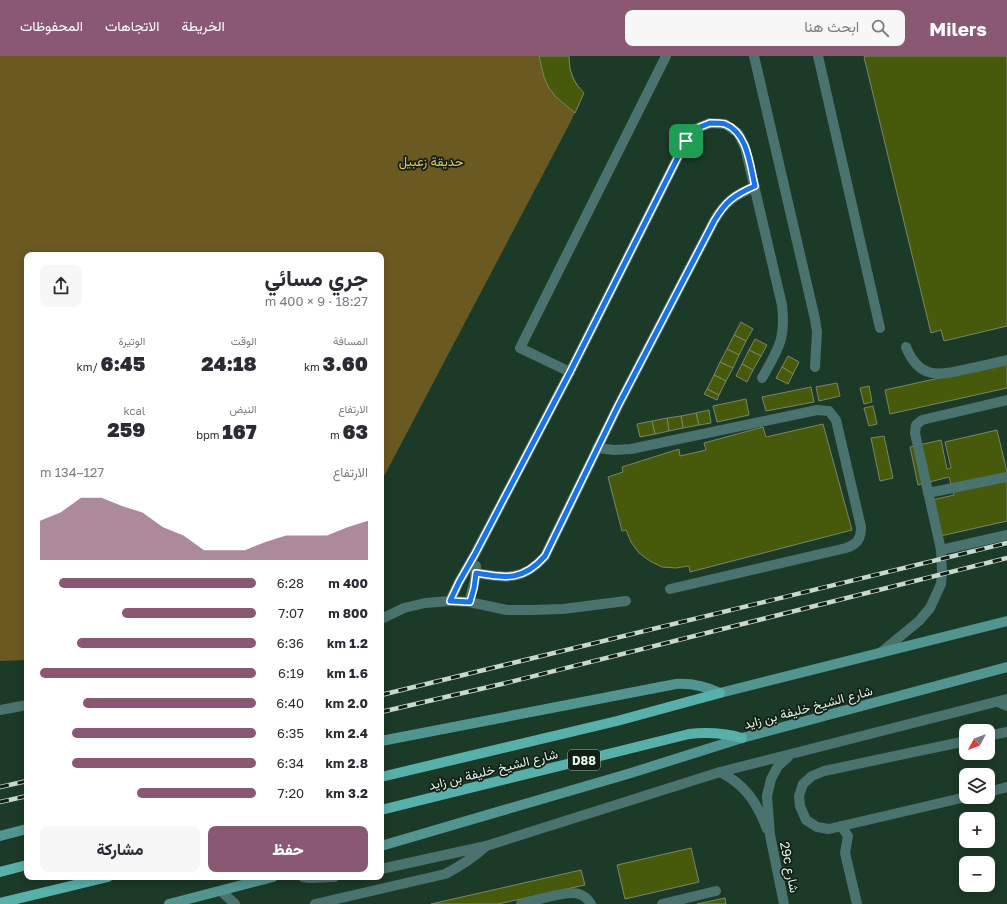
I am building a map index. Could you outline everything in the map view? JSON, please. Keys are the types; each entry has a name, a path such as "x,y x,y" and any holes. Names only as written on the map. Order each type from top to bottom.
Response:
{"main road":[{"name":"شارع الشيخ خليفة بن زايد","path":"384,776 617,721 720,692 1007,621"},
{"name":"شارع الشيخ خليفة بن زايد","path":"384,809 689,734 706,732 724,733 742,738 1007,667"},
{"path":"384,740 676,684 697,684 720,692"},
{"path":"384,845 623,775 742,738"},
{"path":"0,836 24,829"},
{"path":"0,872 24,866"},
{"path":"0,904 96,880"},
{"path":"169,904 262,880"}],"street":[{"path":"570,372 520,348 666,56"},
{"path":"754,56 816,319 817,332 815,367"},
{"path":"818,56 880,328"},
{"path":"450,601 570,372 686,141 695,129 710,123 725,124 738,133 745,147 782,304 784,320 782,336 777,351 762,378"},
{"path":"476,573 515,577 527,572 537,565 545,556 597,448 720,210 728,200 755,186"},
{"path":"906,347 916,364 924,370 941,374 1007,360"},
{"path":"880,653 919,621 930,608 941,584 941,550 914,433 916,425 922,420 1007,400"},
{"path":"597,448 614,450 631,448 817,410 828,411 836,420 861,527 859,540 854,546 670,589"},
{"path":"928,492 1007,477"},
{"path":"941,550 1007,535"},
{"path":"470,602 476,573 475,554"},
{"path":"384,618 404,608 424,603 450,601 470,602 507,610 563,609 626,601"},
{"path":"384,868 486,846 720,772 1004,702"},
{"path":"0,710 24,706"},
{"path":"995,735 1007,732"},
{"path":"959,742 824,771 812,776 803,784 799,796 800,806 806,820 817,827 829,829 959,799"},
{"name":"29c شارع","path":"784,904 770,835 767,796 771,778 778,766 790,755"},
{"name":"29c شارع","path":"720,772 741,786 750,796 763,818 770,835"},
{"path":"995,790 1007,787"},
{"path":"841,826 848,836 845,853 856,904"},
{"path":"315,904 445,874 460,867 486,846"},
{"path":"221,891 235,904"},
{"path":"662,904 716,891"},
{"path":"521,904 568,894 579,894 588,899 591,904"}],"green space":[{"name":"حديقة زعبيل","path":"0,56 569,56 573,76 584,93 571,121 384,476 384,252 24,252 24,660 0,661"}],"building":[{"path":"539,56 569,56 570,69 573,78 584,93 575,113 556,97 549,88 544,77"},
{"path":"1007,56 1007,326 944,341 941,330 931,333 864,57"},
{"path":"741,322 753,329 746,341 734,335"},
{"path":"734,335 746,341 739,355 727,349"},
{"path":"755,339 767,345 761,356 749,350"},
{"path":"727,349 739,355 733,368 720,362"},
{"path":"749,350 761,356 753,370 742,364"},
{"path":"788,356 799,362 793,374 782,367"},
{"path":"720,362 733,368 726,381 714,375"},
{"path":"1007,363 1007,388 890,414 885,390"},
{"path":"742,364 753,370 747,382 736,376"},
{"path":"782,367 793,374 788,384 776,378"},
{"path":"714,375 726,381 719,395 707,389"},
{"path":"837,383 840,396 819,401 816,387"},
{"path":"869,386 872,402 864,404 860,388"},
{"path":"811,387 814,402 766,411 762,397"},
{"path":"707,389 719,395 717,400 704,394"},
{"path":"746,399 749,415 717,422 713,406"},
{"path":"873,406 877,424 869,426 864,408"},
{"path":"709,410 711,423 699,425 696,413"},
{"path":"696,413 699,425 683,428 681,416"},
{"path":"681,416 683,428 669,431 667,418"},
{"path":"667,418 669,431 655,434 652,421"},
{"path":"652,421 655,434 640,437 637,424"},
{"path":"823,424 852,530 690,572 689,566 676,568 662,567 650,561 639,553 631,542 626,530 622,531 608,477 623,472 622,467 679,449 680,456 706,450 704,443 763,427 766,437"},
{"path":"997,430 1007,472 1007,521 936,537 928,501 954,495 949,477 918,485 910,447 941,440 947,469 951,468 945,442"},
{"path":"884,436 893,478 880,481 871,438"},
{"path":"691,848 699,882 625,899 617,865"},
{"path":"581,870 585,885 498,904 431,904"},
{"path":"725,898 726,904 697,904"}],"railway":[{"path":"384,694 1007,543"},
{"path":"384,711 506,683 1007,558"},
{"path":"0,787 24,782"},
{"path":"0,802 24,797"}],"route":[{"path":"710,123 725,124 738,133 745,147 755,186 728,200 720,210 618,406 545,556 537,565 527,572 515,577 476,573 470,602 450,601 570,372 686,141 695,129 710,123"}]}
